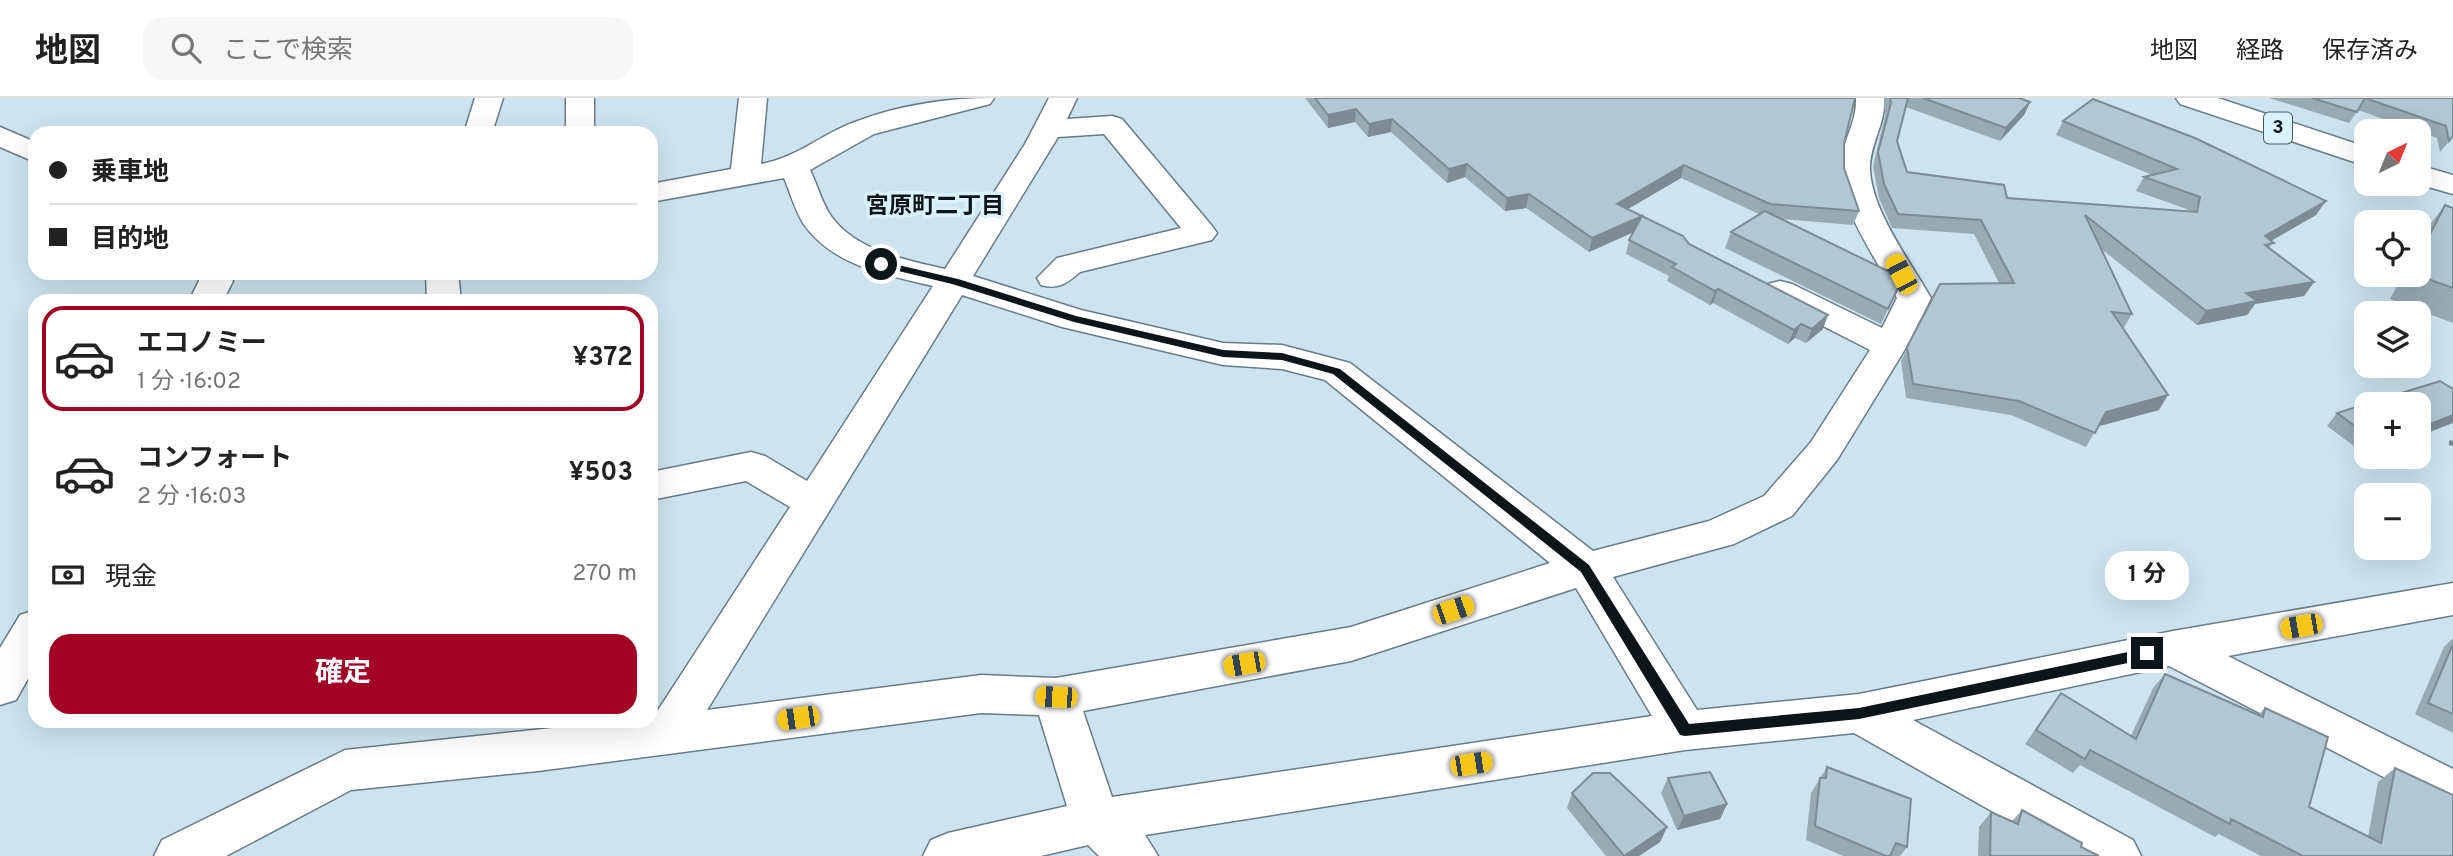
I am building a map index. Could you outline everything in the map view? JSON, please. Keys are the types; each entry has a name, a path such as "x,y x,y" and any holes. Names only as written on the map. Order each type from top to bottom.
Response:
{"street":[{"path":"480,126 489,98"},
{"path":"580,98 580,126"},
{"path":"745,176 753,98"},
{"path":"658,192 794,167 864,128 908,108 980,98"},
{"path":"668,734 954,281 1047,129 1063,98"},
{"path":"178,856 345,770 668,734 981,694 1056,697 1351,644 1585,568 1720,533 1778,506 1824,451 1889,346 1914,298 1863,201 1854,169 1872,112 1870,98"},
{"name":"3","path":"2190,98 2354,154"},
{"path":"1047,129 1112,125 1201,233 1069,265 1054,278"},
{"path":"0,136 28,150"},
{"path":"794,167 817,220 842,243 881,264 954,281 1074,319 1223,354 1301,360 1336,371 1585,568 1685,730"},
{"path":"2431,178 2453,185"},
{"path":"1758,279 1889,346"},
{"path":"658,485 751,466 813,503"},
{"path":"947,856 1096,821 1685,730 1859,713 2173,648 2453,599"},
{"path":"0,688 28,639"},
{"path":"2173,648 2453,792"},
{"path":"1056,697 1096,821 1133,856"},
{"path":"1859,713 2116,856"}],"building":[{"path":"1315,98 1855,98 1844,143 1844,168 1859,211 1770,204 1684,165 1617,204 1642,216 1592,238 1529,194 1507,198 1467,164 1449,169 1392,119 1369,124 1356,109 1328,115"},
{"path":"1890,98 1908,98 1897,141 1907,172 2004,185 2007,198 2197,212 2200,197 2144,177 2177,169 2063,121 2093,99 2195,138 2326,201 2265,236 2274,243 2265,245 2314,282 2246,293 2257,301 2206,311 2085,215 2132,314 2112,312 2168,395 2106,412 2095,433 2019,401 1913,384 1907,347 1940,284 2014,283 1981,220 1898,214 1884,184 1878,152"},
{"path":"1923,98 2019,98 2030,102 2006,128"},
{"path":"2312,98 2365,98 2357,112"},
{"path":"2365,98 2453,98 2453,136 2449,141 2446,126"},
{"path":"2445,205 2453,208 2453,288 2431,280 2431,232"},
{"path":"1765,211 1898,276 1901,282 1888,309 1731,232"},
{"path":"1642,216 1683,236 1689,244 1828,315 1812,329 1801,324 1794,330 1718,289 1715,291 1672,267 1676,264 1629,240"},
{"path":"2440,381 2453,389 2453,415 2431,424 2431,392 2405,392"},
{"path":"2354,408 2354,425 2337,413"},
{"path":"2453,644 2453,714 2428,703"},
{"path":"2165,674 2263,717 2265,708 2328,737 2309,807 2381,843 2395,768 2453,795 2453,856 2303,856 2231,819 2230,824 2090,750 2085,759 2036,730 2061,693 2136,739"},
{"path":"1827,767 1911,799 1907,847 1896,843 1890,856 1886,856 1815,826 1820,778 1826,778"},
{"path":"1710,772 1727,804 1684,816 1668,778"},
{"path":"1593,773 1610,773 1667,827 1624,856 1572,793"},
{"path":"2022,810 2082,843 2081,847 2099,856 1990,856 1991,812 2018,824"}],"district":[{"name":"宮原町二丁目","path":"935,207"}],"route":[{"path":"881,264 954,281 1074,319 1223,354 1282,357 1311,362 1336,371 1585,568 1685,730 1859,713 2147,653"}]}
